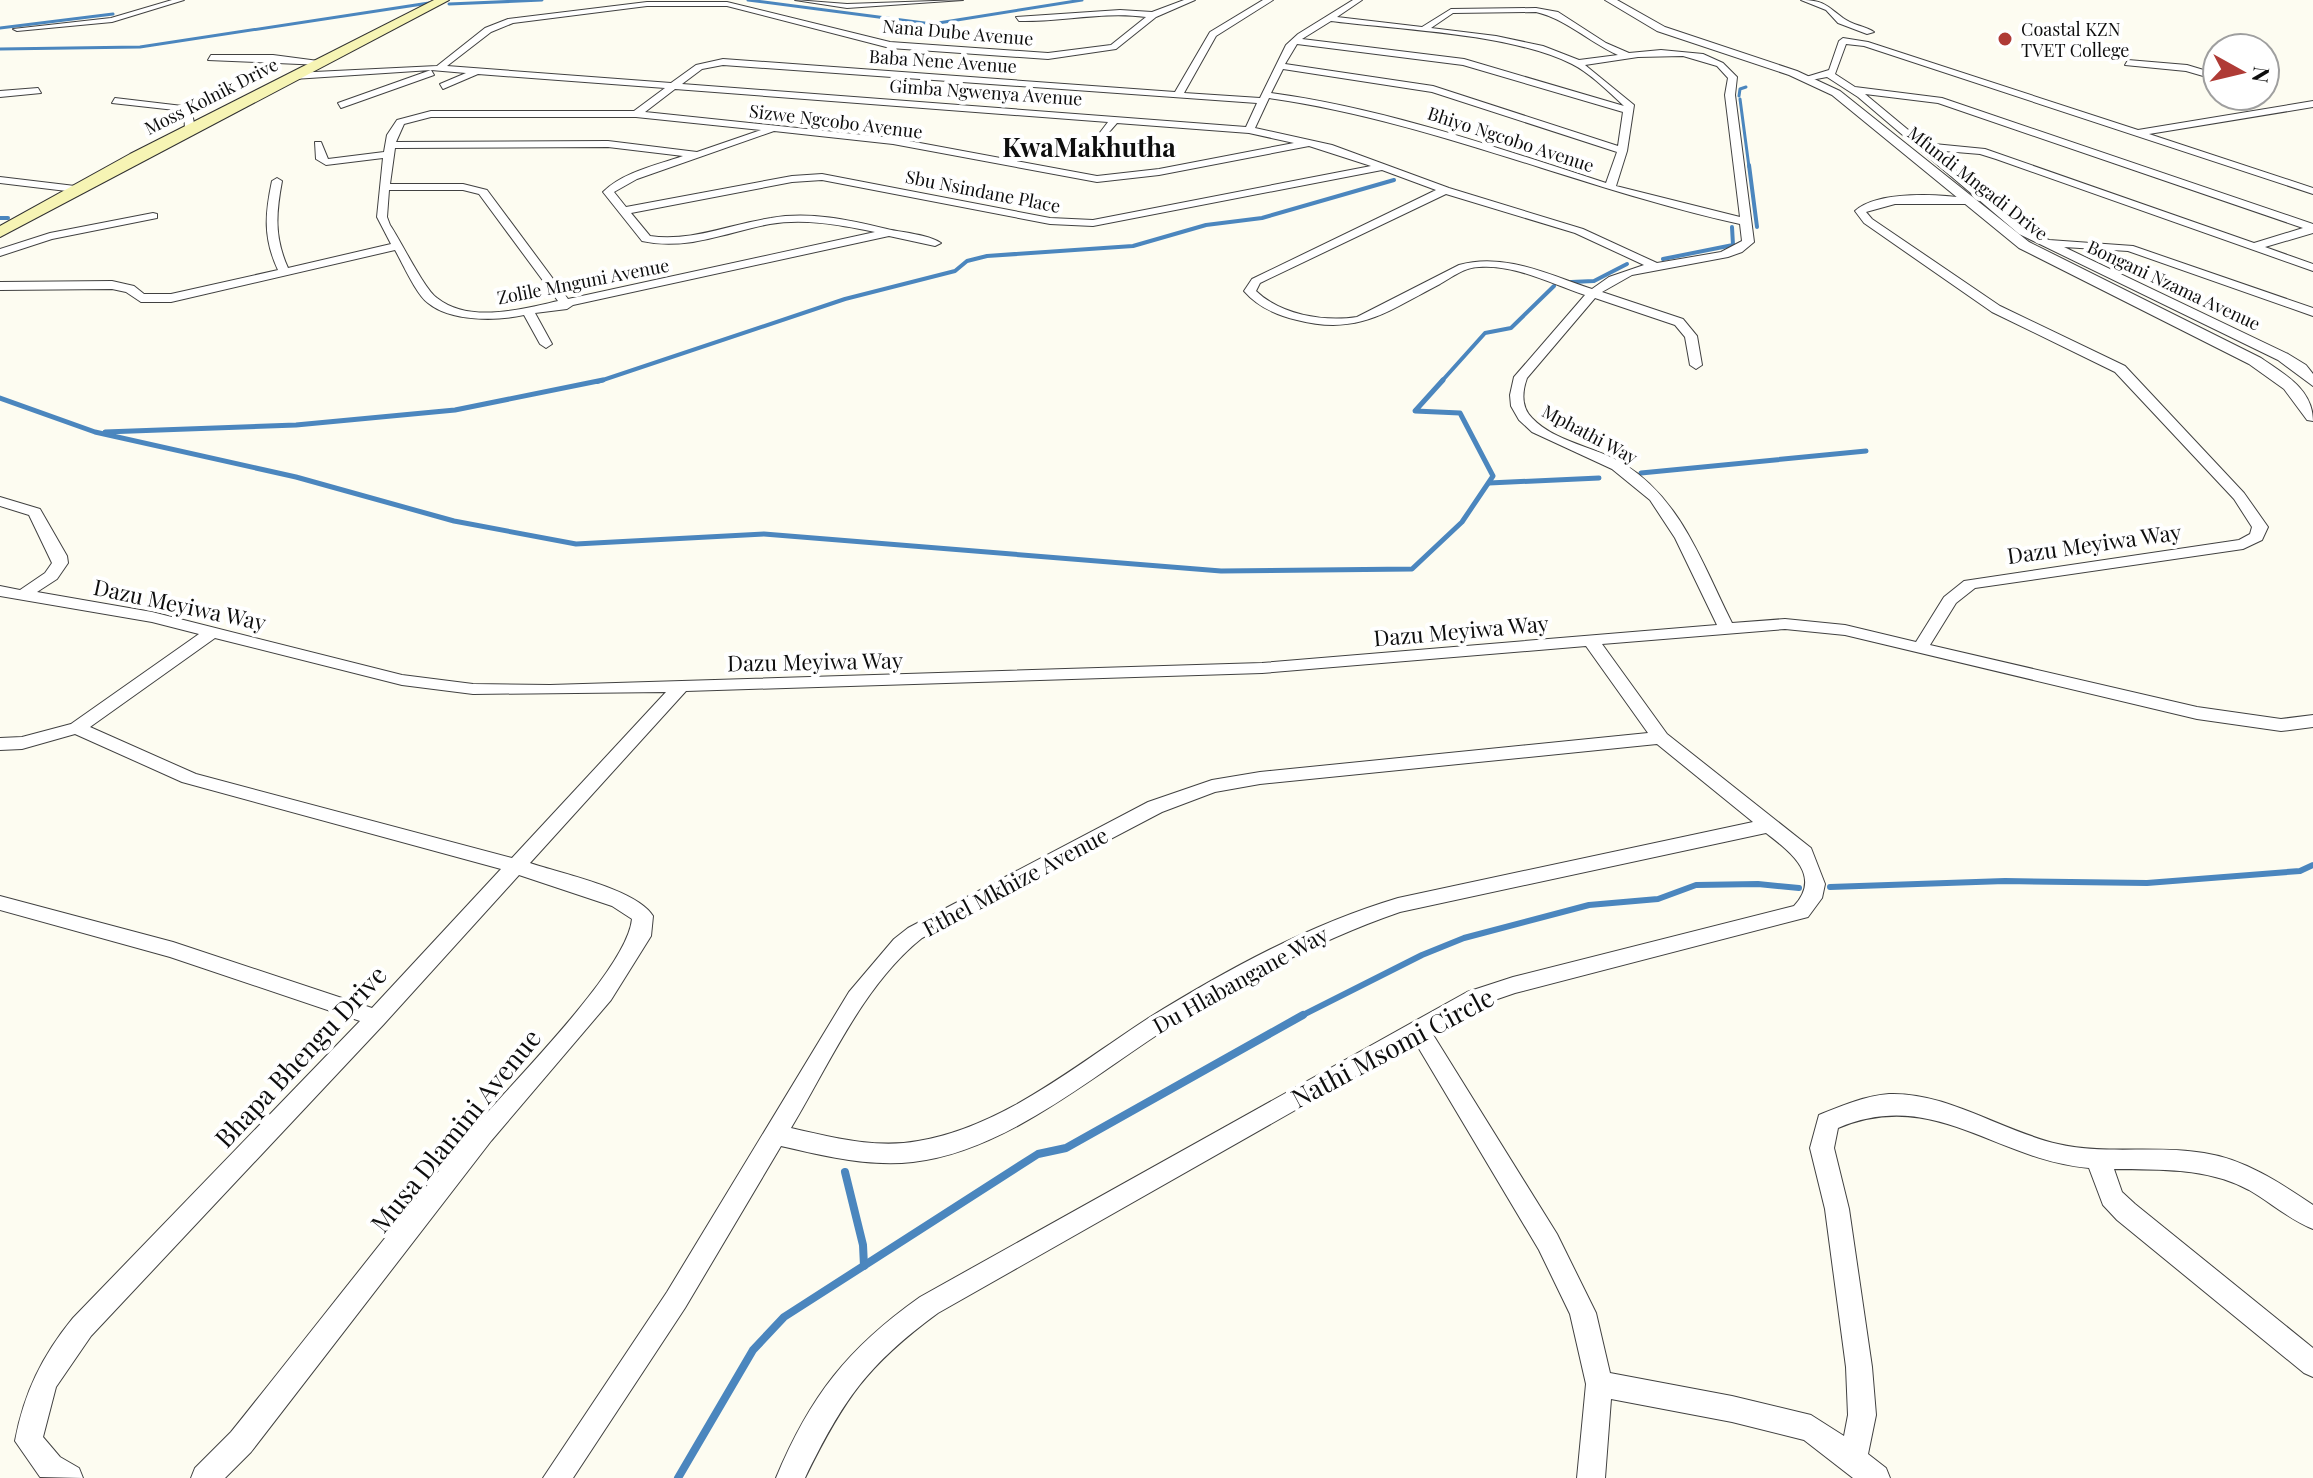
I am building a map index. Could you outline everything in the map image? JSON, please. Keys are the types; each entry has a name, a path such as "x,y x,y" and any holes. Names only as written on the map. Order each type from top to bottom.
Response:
{"main road":[{"name":"Moss Kolnik Drive","path":"0,232 75,189 443,0"}],"street":[{"path":"11,29 104,21 180,0"},
{"path":"799,0 847,6 959,0"},
{"name":"Nana Dube Avenue","path":"442,68 482,34 511,21 647,4 727,4 890,45 1048,56 1089,54 1113,47 1153,15 1191,0"},
{"path":"1178,95 1213,34 1269,0"},
{"path":"1249,130 1295,41 1358,0"},
{"name":"Mfundi Mngadi Drive","path":"1610,0 1661,29 1809,79 1853,105 1967,201 2037,253 2275,373 2313,416"},
{"path":"1805,0 1829,8 1841,21 1870,32 1843,41"},
{"path":"1423,30 1451,11 1536,10 1555,14 1603,45 1632,57"},
{"path":"1019,19 1053,20 1114,12 1153,15"},
{"path":"1329,18 1525,44 1578,63 1627,101 1622,151 1610,187"},
{"path":"1295,41 1464,62 1628,110"},
{"path":"1809,79 1830,75 1843,41"},
{"path":"1843,41 1865,44 2313,191"},
{"path":"1578,63 1681,53 1711,59 1741,56"},
{"path":"211,58 264,57 322,62"},
{"path":"1711,59 1733,77 1730,95 1746,222"},
{"name":"Baba Nene Avenue","path":"636,114 704,65 730,62 1178,95 1264,98"},
{"path":"2128,63 2187,68 2201,72"},
{"path":"1280,66 1433,89 1622,151"},
{"path":"341,105 442,68"},
{"name":"Gimba Ngwenya Avenue","path":"294,76 442,68 1249,130 1312,142 1445,190 1579,231 1653,265"},
{"path":"443,86 480,72"},
{"name":"Bongani Nzama Avenue","path":"1830,75 1853,90 2011,223 2045,243 2307,368 2313,382"},
{"path":"1853,90 1939,100 2313,229"},
{"path":"0,94 38,91"},
{"name":"Bhiyo Ngcobo Avenue","path":"1264,98 1380,113 1610,187 1746,222"},
{"path":"2281,99 2311,104"},
{"path":"115,101 188,109 190,129"},
{"path":"2137,133 2311,104"},
{"name":"Sizwe Ngcobo Avenue","path":"400,122 431,114 636,114 893,141 1097,179 1172,170 1312,142"},
{"path":"1097,143 1114,120"},
{"name":"Zolile Mnguni Avenue","path":"400,122 390,149 382,217 437,305 496,318 529,313 887,233"},
{"path":"771,129 746,142 611,186 608,192 610,197 646,239 662,241 798,219 826,220 935,243"},
{"path":"318,144 321,159 326,162 390,149 608,144 702,156"},
{"path":"1921,146 1981,151 2313,268"},
{"name":"Sbu Nsindane Place","path":"624,211 792,179 822,177 1050,221 1093,223 1383,167"},
{"path":"0,180 75,189"},
{"path":"277,181 268,229 285,273"},
{"path":"384,187 463,187 483,192 567,305"},
{"path":"1445,190 1256,281 1250,287 1258,299 1312,321 1333,324 1360,320 1477,263 1508,265 1679,322 1691,336 1696,365"},
{"name":"Dazu Meyiwa Way","path":"0,591 152,617 402,680 473,689 682,685 1262,668 1726,627 1813,625 1920,648 1950,600 1970,584 2243,544 2257,537 2260,527 2239,496 2120,369 1996,309 1868,221 1860,211 1870,204 1893,201 1967,201"},
{"path":"0,253 50,236 153,216"},
{"name":"Mphathi Way","path":"1726,627 1674,519 1659,500 1620,467 1529,423 1518,408 1514,392 1521,377 1592,293 1623,274 1653,265 1730,254 1748,242 1746,222"},
{"path":"2253,247 2313,229"},
{"path":"2045,243 2129,248 2313,312"},
{"path":"0,286 112,285 151,299 203,294 398,246"},
{"path":"529,313 546,344"},
{"path":"0,501 35,512 59,556 60,563 51,576 22,595"},
{"path":"0,744 22,743 77,728 212,632"},
{"name":"Nathi Msomi Circle","path":"790,1478 812,1434 857,1365 929,1305 1418,1029 1475,998 1513,985 1801,912 1816,891 1816,876 1804,853 1661,738 1591,641"},
{"path":"1920,648 2211,716 2281,725 2313,721"},
{"name":"Bhapa Bhengu Drive","path":"69,1478 50,1467 29,1441 34,1402 49,1367 82,1327 376,1018 682,685"},
{"path":"77,728 189,778 516,866"},
{"name":"Ethel Mkhize Avenue","path":"557,1478 659,1326 857,998 901,944 934,923 1155,807 1184,795 1237,781 1661,738"},
{"name":"Du Hlabangane Way","path":"777,1135 866,1151 912,1152 943,1147 978,1133 1065,1084 1168,1017 1301,941 1350,920 1398,905 1771,825"},
{"name":"Musa Dlamini Avenue","path":"205,1478 241,1442 483,1134 603,994 641,936 643,916 637,907 516,866"},
{"path":"0,903 173,950 376,1018"},
{"path":"1418,1029 1548,1242 1583,1313 1599,1384 1591,1478"},
{"path":"1853,1457 1862,1415 1859,1367 1837,1209 1822,1148 1827,1122 1844,1113 1898,1102 1925,1106 2053,1153 2098,1159 2208,1164 2238,1173 2313,1218"},
{"path":"2098,1159 2112,1198 2126,1212 2313,1364"},
{"path":"1599,1384 1732,1409 1811,1428 1853,1457 1876,1478"}],"waterway":[{"path":"449,4 542,0"},
{"path":"748,0 932,24 1082,0"},
{"path":"0,49 140,47 429,3"},
{"path":"0,28 113,14"},
{"path":"1739,96 1740,89 1746,87"},
{"path":"1740,99 1749,167"},
{"path":"1749,165 1757,227"},
{"path":"603,380 845,299 955,271 967,261 987,256 1133,246 1206,225 1262,218 1394,180"},
{"path":"0,218 8,218"},
{"path":"1663,259 1733,245 1732,227"},
{"path":"1571,282 1594,281 1627,264"},
{"path":"1441,382 1485,333 1511,328 1554,286"},
{"path":"105,432 296,425 455,410 603,380"},
{"path":"597,382 603,380"},
{"path":"0,398 95,432 296,477 454,521 576,544 764,534 1221,571 1412,569 1462,522 1493,476 1460,413 1415,411 1443,380"},
{"path":"1641,473 1866,451"},
{"path":"1489,483 1599,478"},
{"path":"1830,887 2005,881 2147,883 2300,871 2313,865"},
{"path":"1299,1017 1422,955 1464,938 1589,905 1658,899 1696,885 1758,884 1799,888"},
{"path":"864,1266 1038,1154 1066,1148 1303,1015"},
{"path":"845,1172 863,1245 864,1266"},
{"path":"678,1478 753,1350 784,1317 864,1266"}],"place":[{"name":"Coastal KZN TVET College","path":"2005,39"}],"district":[{"name":"KwaMakhutha","path":"1089,146"}]}
